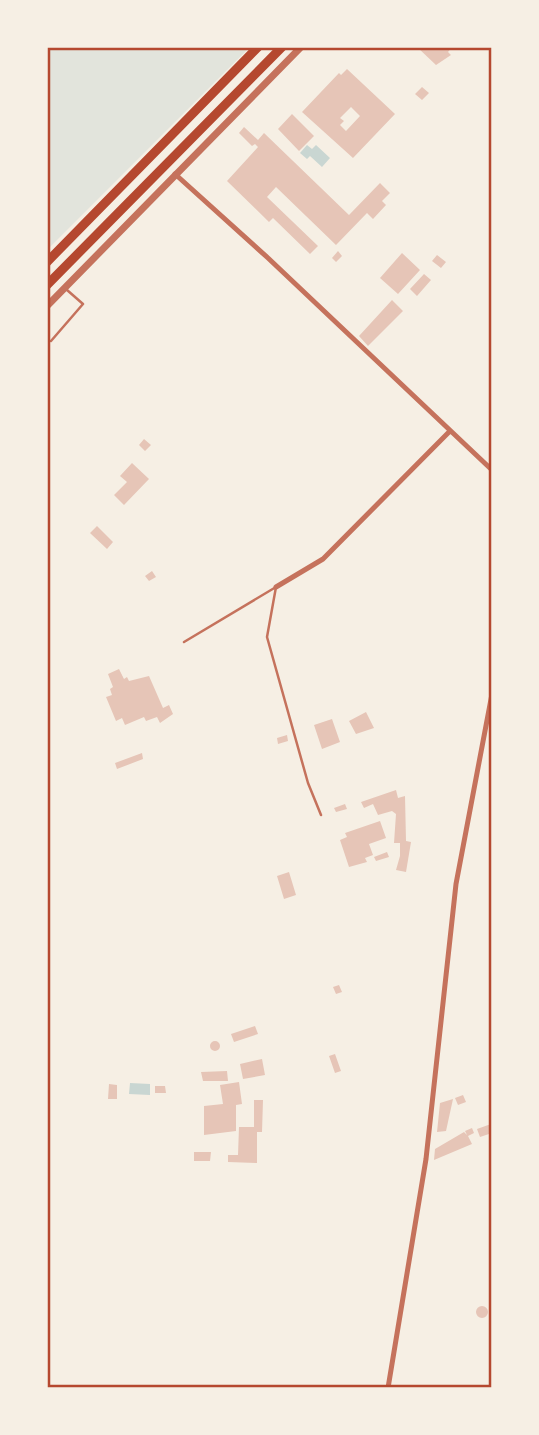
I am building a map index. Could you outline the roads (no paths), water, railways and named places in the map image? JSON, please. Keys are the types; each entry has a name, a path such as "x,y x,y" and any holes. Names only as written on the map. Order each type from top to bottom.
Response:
{"highway":[{"path":"47,262 258,47"},
{"path":"47,285 282,47"}],"street":[{"path":"47,306 301,47"},
{"path":"174,174 268,258 492,470"},
{"path":"276,587 323,559 449,432"},
{"path":"388,1388 426,1159 456,884 492,694"}],"lane":[{"path":"51,341 83,303 65,288"},
{"path":"184,642 276,587"},
{"path":"276,587 267,637 308,783 321,815"}]}
